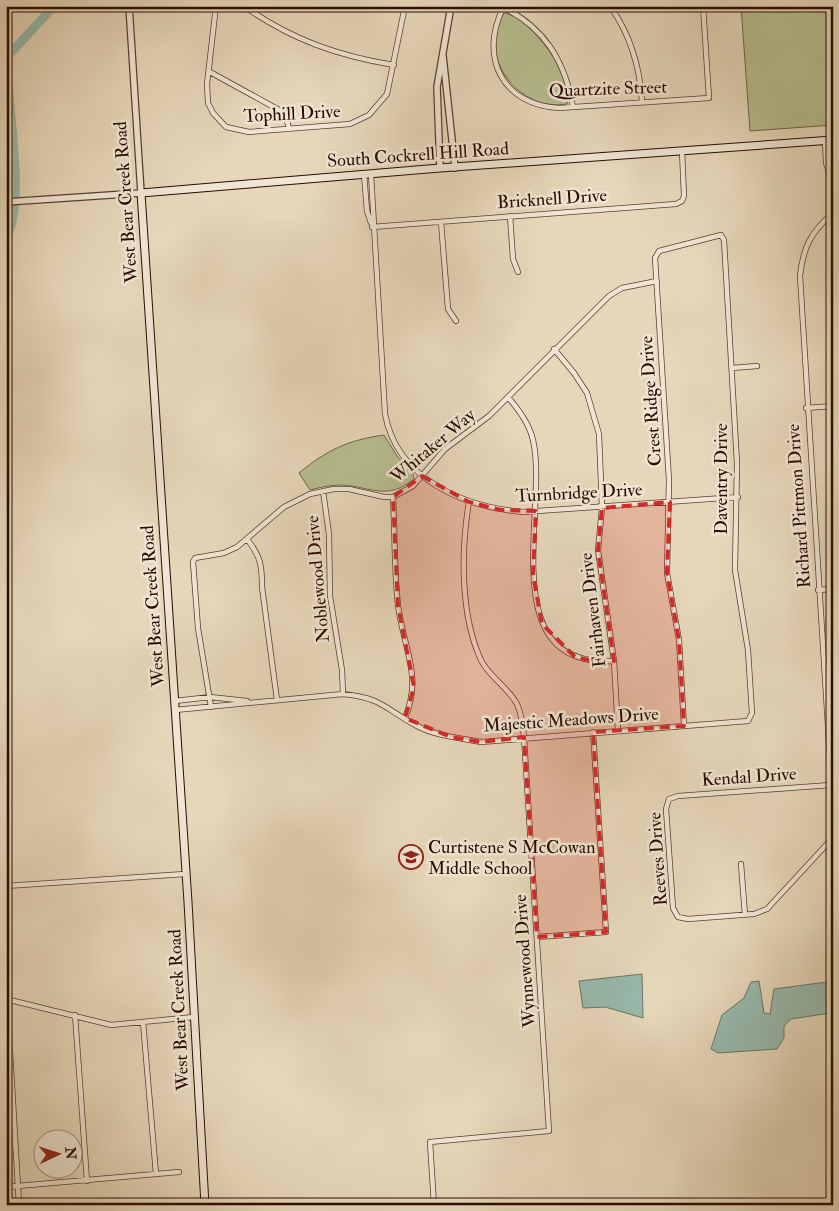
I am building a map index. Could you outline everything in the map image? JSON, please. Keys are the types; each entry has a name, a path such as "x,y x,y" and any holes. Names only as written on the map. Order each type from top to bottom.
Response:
{"main road":[{"name":"South Cockrell Hill Road","path":"140,193 440,168 833,140"},
{"name":"West Bear Creek Road","path":"140,193 175,701 205,1205"}],"street":[{"name":"West Bear Creek Road","path":"129,6 140,193"},
{"name":"Tophill Drive","path":"216,6 207,93 208,103 213,113 226,127 249,132 350,124 369,115 387,94 405,6"},
{"path":"244,6 274,27 310,44 350,57 394,65"},
{"path":"440,168 436,94 451,6"},
{"path":"610,6 622,26 634,57 642,102"},
{"name":"Quartzite Street","path":"502,7 493,39 494,60 504,82 518,96 536,105 573,107 708,98 703,6"},
{"path":"502,7 530,23 548,41 560,60 569,84 573,107"},
{"path":"443,56 455,168"},
{"path":"210,72 281,111 286,116 289,129"},
{"path":"824,140 826,163 833,186"},
{"name":"Bricknell Drive","path":"372,227 676,204 682,201 684,196 682,151"},
{"name":"Turnbridge Drive","path":"368,174 368,211 372,227 384,404 388,431 394,445 422,476 469,502 501,510 536,511 602,508 738,497"},
{"name":"South Cockrell Hill Road","path":"12,202 140,193"},
{"name":"Richard Pittmon Drive","path":"833,213 816,228 805,250 801,266 800,293 833,807"},
{"path":"510,216 513,258 518,272"},
{"path":"441,222 448,310 456,321"},
{"name":"Crest Ridge Drive","path":"684,726 679,640 667,573 670,502 656,254 659,251 721,235"},
{"name":"Daventry Drive","path":"721,235 724,240 738,497 734,559 748,650 752,713 748,721"},
{"name":"Whitaker Way","path":"211,707 198,628 193,562 195,558 224,553 238,547 284,507 304,496 323,491 350,489 384,497 393,497 413,486 445,449 489,416 609,296 622,288 657,282"},
{"name":"Fairhaven Drive","path":"554,350 574,373 587,393 595,413 601,453 602,508 598,550 614,661 618,731"},
{"path":"732,368 757,366"},
{"path":"508,397 523,417 533,438 536,511 533,574 536,603 542,624 551,637 575,657 590,661 614,661"},
{"path":"806,408 833,406"},
{"name":"Noblewood Drive","path":"323,491 329,534 330,596 342,670 343,694"},
{"path":"393,497 398,606 414,687 412,701 405,718"},
{"name":"Wynnewood Drive","path":"434,1205 430,1142 549,1132 522,719 516,703 481,661 468,616 464,555 469,502"},
{"path":"248,539 260,557 262,587 277,700"},
{"path":"818,590 833,589"},
{"name":"Majestic Meadows Drive","path":"175,710 343,694 372,698 417,726 451,737 481,742 748,721"},
{"name":"Majestic Meadows Drive","path":"175,701 210,697 256,702"},
{"path":"826,714 833,714"},
{"path":"537,937 606,932 593,732"},
{"name":"Kendal Drive","path":"669,800 678,796 831,786"},
{"name":"Reeves Drive","path":"669,800 666,809 673,908 678,917 688,919 744,915"},
{"path":"741,864 744,915 767,909 828,843 833,832"},
{"path":"6,886 185,874"},
{"path":"19,1205 7,999 111,1025 194,1017"},
{"path":"75,1016 87,1181"},
{"path":"143,1022 156,1174"},
{"path":"6,1115 13,1114"},
{"path":"6,1187 179,1172"}],"highlighted area":[{"path":"422,476 469,502 501,510 536,511 533,574 542,624 575,657 599,662 614,661 598,550 602,508 670,502 667,573 679,640 684,726 593,732 606,932 537,937 524,737 481,742 451,737 405,718 414,687 398,606 393,497"}],"green space":[{"path":"741,6 833,6 833,125 750,131"},
{"path":"504,13 526,25 549,51 565,80 568,94 567,104 549,104 533,99 518,90 507,78 499,63 495,46 496,29"},
{"path":"384,435 397,456 413,474 414,479 396,490 379,491 342,485 310,490 299,473 338,447"}],"shaded area":[{"path":"642,974 643,1018 605,1007 583,1008 579,981"},
{"path":"759,981 764,1013 770,1014 774,989 827,982 833,985 831,1013 791,1019 784,1026 784,1038 777,1049 718,1053 711,1049 722,1015 744,998 751,982"}],"waterway":[{"path":"6,238 12,222 15,201 14,151 7,57 54,6"}],"place":[{"name":"Curtistene S McCowan Middle School","path":"411,857"}]}
